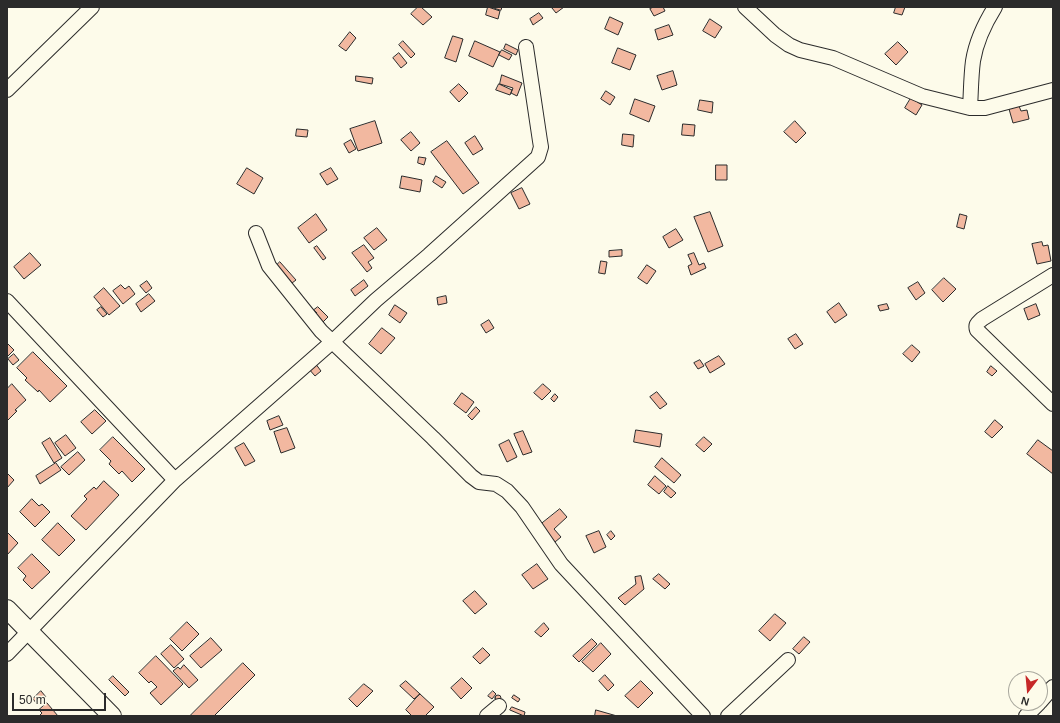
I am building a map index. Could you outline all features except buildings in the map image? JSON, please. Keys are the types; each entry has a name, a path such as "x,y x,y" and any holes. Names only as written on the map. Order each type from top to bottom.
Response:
{"main road":[{"path":"7,609 112,716"}],"street":[{"path":"7,90 92,7"},
{"path":"744,7 775,35 789,45 800,50 833,58 922,96 970,108 984,108 1053,90"},
{"path":"970,108 973,61 978,41 995,7"},
{"path":"7,654 175,480 332,342 351,323 538,157 541,147 526,47"},
{"path":"256,233 269,266 321,331 471,476 479,482 496,484 507,491 522,507 562,564 703,716"},
{"path":"1053,275 976,324 977,330 1053,404"},
{"path":"7,301 175,480"},
{"path":"728,716 788,660"},
{"path":"487,716 499,706"}]}
